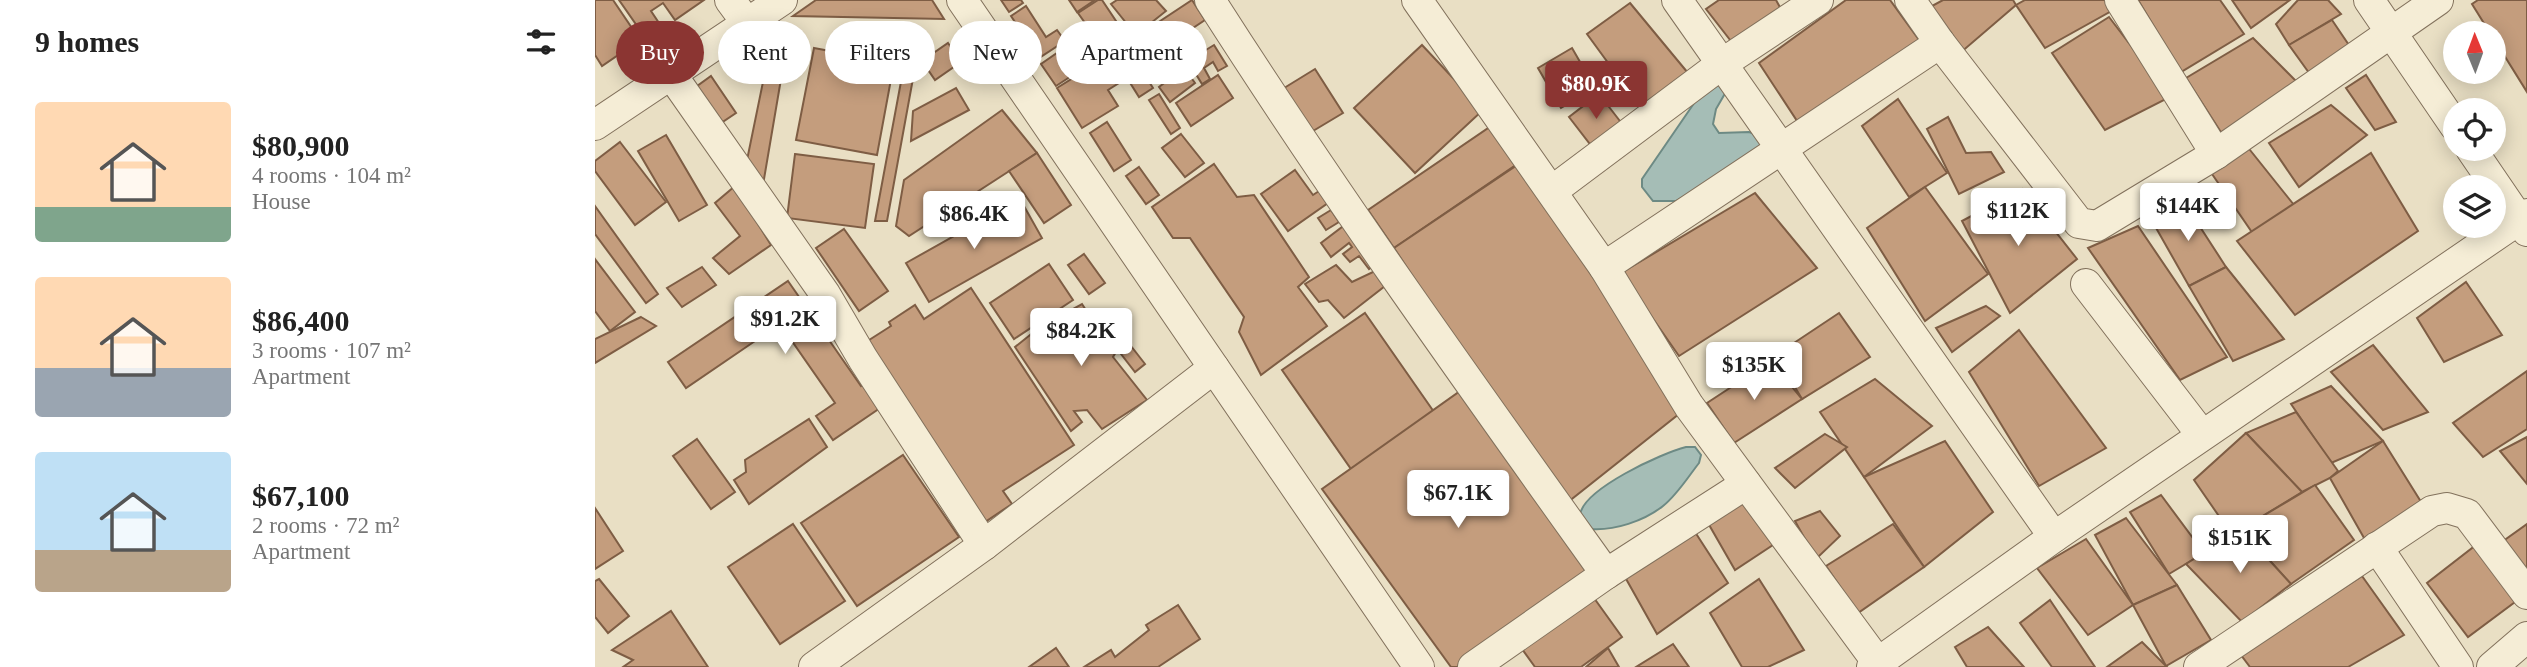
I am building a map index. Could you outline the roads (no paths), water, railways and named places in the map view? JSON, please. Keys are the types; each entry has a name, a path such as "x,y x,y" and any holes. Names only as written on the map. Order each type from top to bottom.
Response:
{"street":[{"path":"704,43 738,12 782,0"},
{"path":"962,0 1419,667"},
{"path":"1210,0 1425,321 1607,574"},
{"path":"1417,0 1604,267 1689,406 1875,665 2202,435 2524,221 2480,161"},
{"path":"1677,0 1784,148 2054,537"},
{"path":"1552,191 1723,63 1818,0"},
{"path":"1910,0 1940,43 2080,223 2097,226 2216,154 2438,0"},
{"path":"2120,0 2216,154"},
{"path":"2369,0 2443,108"},
{"path":"1604,267 1940,43"},
{"path":"595,125 656,84"},
{"path":"678,84 825,294 863,359 984,545"},
{"path":"2086,284 2202,435"},
{"path":"814,667 984,545 1214,369"},
{"path":"1473,667 1607,574 1746,484"},
{"path":"2199,667 2432,511 2447,508 2467,514 2527,594"},
{"path":"2378,547 2458,667"},
{"path":"2492,667 2527,637"}],"water":[{"path":"1710,80 1727,90 1716,109 1713,124 1719,133 1749,132 1779,143 1676,201 1653,201 1642,187 1642,179"},
{"path":"1686,447 1695,447 1701,455 1699,463 1663,506 1628,524 1590,529 1580,515 1584,505 1594,494 1643,464"}]}
